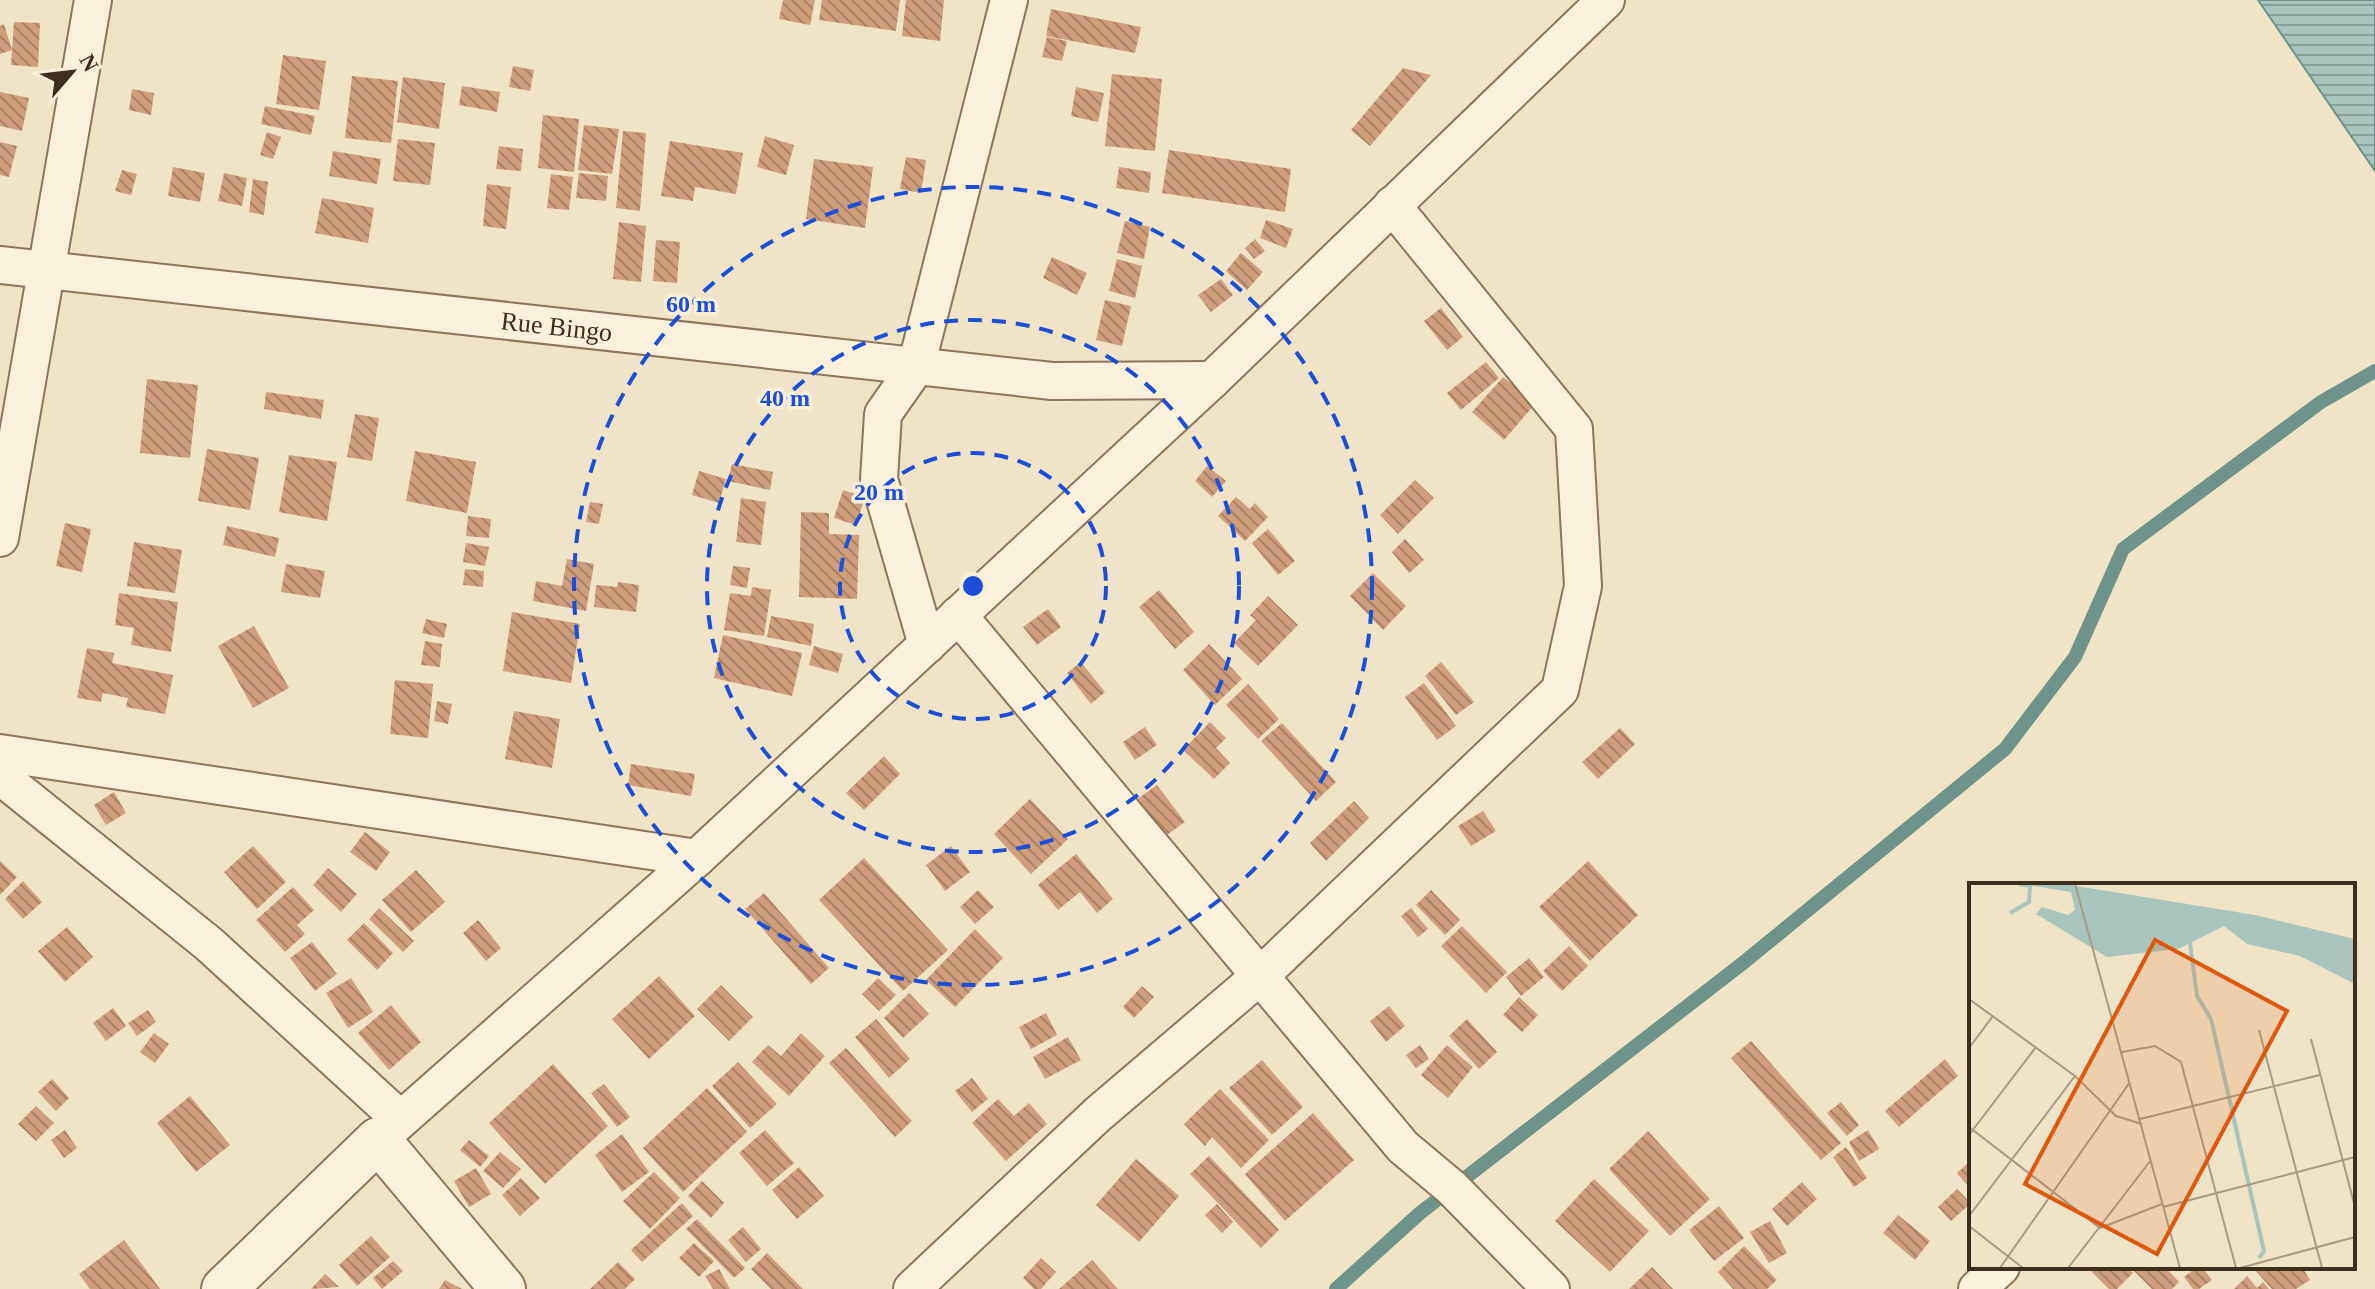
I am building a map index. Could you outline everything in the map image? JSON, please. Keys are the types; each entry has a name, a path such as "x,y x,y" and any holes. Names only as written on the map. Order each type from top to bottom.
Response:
{"street":[{"path":"0,538 93,0"},
{"path":"927,645 879,479 883,414 916,367 1009,0"},
{"path":"224,1289 388,1129 697,858 1212,380 1606,0"},
{"path":"912,1289 1097,1115 1260,976 1560,690 1583,586 1574,429 1392,205"},
{"name":"Rue Bingo","path":"0,265 1052,381 1212,380"},
{"path":"958,615 1403,1147 1452,1188 1551,1289"},
{"path":"0,753 697,858"},
{"path":"0,776 209,944 388,1129 503,1289"},
{"path":"1977,1289 1999,1269"}],"water":[{"path":"2258,0 2375,0 2375,171"}],"building":[{"path":"783,0 815,0 810,25 779,19"},
{"path":"822,0 900,0 896,31 819,20"},
{"path":"906,0 944,0 940,41 902,36"},
{"path":"1051,9 1141,27 1135,53 1046,36"},
{"path":"14,22 40,23 38,67 11,65"},
{"path":"4,24 12,50 0,54 0,26"},
{"path":"1047,37 1067,41 1062,61 1042,57"},
{"path":"283,55 326,61 319,110 276,104"},
{"path":"513,66 534,70 530,91 509,87"},
{"path":"1403,68 1431,75 1370,146 1351,130"},
{"path":"1112,74 1162,79 1155,151 1105,146"},
{"path":"352,76 398,81 391,143 345,138"},
{"path":"403,77 445,83 439,129 397,122"},
{"path":"462,86 500,92 497,112 459,105"},
{"path":"1076,87 1104,93 1098,122 1071,116"},
{"path":"132,89 154,93 151,115 129,110"},
{"path":"0,92 29,98 22,131 0,126"},
{"path":"265,106 315,116 311,135 261,124"},
{"path":"543,115 579,119 574,172 538,168"},
{"path":"584,125 619,129 612,174 578,170"},
{"path":"623,131 646,133 640,211 616,208"},
{"path":"267,132 281,137 273,159 260,155"},
{"path":"765,136 794,145 786,175 757,167"},
{"path":"398,139 435,143 430,185 393,181"},
{"path":"670,141 743,153 736,194 695,187 693,201 661,196"},
{"path":"0,142 17,146 9,177 0,175"},
{"path":"499,146 523,149 521,171 496,169"},
{"path":"1169,150 1291,169 1285,212 1162,193"},
{"path":"333,151 381,159 377,184 329,176"},
{"path":"906,157 926,160 921,193 900,189"},
{"path":"814,159 873,167 865,228 806,219"},
{"path":"173,167 205,173 200,202 168,196"},
{"path":"1119,167 1151,172 1149,193 1116,188"},
{"path":"122,170 137,174 131,195 115,191"},
{"path":"224,173 247,178 242,206 218,201"},
{"path":"579,173 608,176 606,201 576,198"},
{"path":"551,174 573,177 569,210 547,208"},
{"path":"253,179 268,182 264,215 249,212"},
{"path":"487,184 511,187 506,229 483,226"},
{"path":"322,198 374,208 368,243 315,233"},
{"path":"1266,220 1293,229 1286,248 1260,238"},
{"path":"1125,221 1150,227 1144,259 1117,253"},
{"path":"619,222 646,226 641,282 613,279"},
{"path":"1255,239 1265,251 1254,259 1245,248"},
{"path":"656,240 680,242 677,283 653,281"},
{"path":"1241,253 1263,272 1247,290 1226,271"},
{"path":"1052,257 1087,273 1077,295 1043,278"},
{"path":"1117,259 1142,266 1135,298 1109,291"},
{"path":"1221,279 1233,295 1211,312 1198,295"},
{"path":"1105,300 1131,306 1122,346 1096,340"},
{"path":"1441,308 1463,337 1447,350 1424,321"},
{"path":"1486,362 1499,378 1461,410 1447,393"},
{"path":"1503,377 1535,404 1504,440 1472,412"},
{"path":"147,379 198,385 190,458 140,453"},
{"path":"266,392 324,400 321,419 264,409"},
{"path":"355,414 379,418 372,461 347,457"},
{"path":"207,449 259,458 250,510 198,501"},
{"path":"415,451 476,462 467,513 406,501"},
{"path":"289,455 337,462 327,521 279,512"},
{"path":"732,464 773,472 770,490 728,481"},
{"path":"1207,466 1226,481 1212,497 1195,481"},
{"path":"699,471 726,479 719,503 692,495"},
{"path":"1415,480 1434,498 1398,534 1380,515"},
{"path":"843,490 865,497 856,525 834,518"},
{"path":"1236,497 1250,509 1255,503 1268,517 1245,541 1218,516"},
{"path":"741,498 766,502 761,545 736,542"},
{"path":"590,502 603,504 599,524 586,522"},
{"path":"801,512 829,513 829,534 859,535 857,599 799,597"},
{"path":"468,516 491,519 489,538 466,536"},
{"path":"65,523 91,529 82,572 56,566"},
{"path":"227,526 279,538 275,557 223,545"},
{"path":"1268,529 1295,561 1278,575 1252,543"},
{"path":"1405,539 1424,560 1409,573 1392,552"},
{"path":"134,542 182,550 175,593 127,586"},
{"path":"466,543 489,547 485,566 463,562"},
{"path":"567,559 594,564 586,611 533,601 536,581 562,586"},
{"path":"286,564 325,571 320,598 281,592"},
{"path":"733,566 750,568 747,588 730,585"},
{"path":"465,569 484,571 483,587 463,585"},
{"path":"1373,573 1406,606 1383,630 1350,596"},
{"path":"618,582 639,585 636,612 594,607 596,585 617,587"},
{"path":"752,587 771,590 764,636 724,630 730,593 751,596"},
{"path":"1159,590 1194,632 1175,649 1139,607"},
{"path":"119,593 178,602 171,652 131,645 134,628 115,625"},
{"path":"1268,596 1298,625 1258,666 1234,643 1256,620 1250,615"},
{"path":"1048,609 1061,627 1037,645 1023,627"},
{"path":"512,612 580,624 571,683 503,671"},
{"path":"771,616 814,624 811,646 767,637"},
{"path":"426,619 447,624 444,638 422,633"},
{"path":"254,626 289,688 253,708 218,646"},
{"path":"723,635 802,653 792,696 714,678"},
{"path":"425,641 442,644 440,667 421,665"},
{"path":"1209,644 1242,679 1215,705 1183,670"},
{"path":"814,646 843,654 838,673 809,665"},
{"path":"87,648 114,653 112,663 173,675 165,714 126,707 128,698 103,693 101,702 77,698"},
{"path":"1081,662 1105,692 1091,704 1067,673"},
{"path":"1441,662 1474,702 1456,715 1425,676"},
{"path":"395,680 433,684 428,738 390,734"},
{"path":"1424,683 1456,726 1437,740 1405,697"},
{"path":"1248,684 1279,719 1258,739 1226,705"},
{"path":"437,701 452,704 448,724 434,721"},
{"path":"514,711 560,719 552,768 505,759"},
{"path":"1210,722 1226,738 1216,748 1230,763 1214,779 1183,750"},
{"path":"1282,723 1336,782 1316,801 1261,741"},
{"path":"1145,727 1157,745 1135,760 1123,742"},
{"path":"1620,728 1635,744 1598,779 1582,762"},
{"path":"884,756 900,774 864,810 846,793"},
{"path":"631,764 695,774 691,796 628,785"},
{"path":"1157,785 1185,822 1164,837 1136,800"},
{"path":"114,792 126,813 106,825 94,805"},
{"path":"1030,799 1068,839 1031,874 994,834"},
{"path":"1354,801 1369,818 1326,861 1310,843"},
{"path":"1483,811 1496,831 1471,846 1458,826"},
{"path":"365,832 390,852 376,871 350,852"},
{"path":"253,846 286,882 257,909 224,872"},
{"path":"951,846 970,872 945,891 926,865"},
{"path":"1076,854 1113,899 1097,913 1080,892 1058,910 1038,885"},
{"path":"864,858 948,950 903,991 819,900"},
{"path":"0,861 17,877 0,895"},
{"path":"1588,861 1638,915 1590,961 1539,907"},
{"path":"328,868 357,894 341,912 313,885"},
{"path":"416,870 445,902 411,932 382,900"},
{"path":"23,881 42,902 23,919 5,899"},
{"path":"293,887 314,910 297,925 305,934 285,952 256,920"},
{"path":"978,890 994,907 975,924 960,907"},
{"path":"1431,890 1460,920 1445,935 1416,905"},
{"path":"764,893 829,968 811,984 745,909"},
{"path":"379,908 414,941 403,952 369,919"},
{"path":"1411,908 1428,929 1418,937 1401,916"},
{"path":"478,920 501,948 486,961 463,933"},
{"path":"364,923 393,953 377,970 347,940"},
{"path":"1462,926 1507,972 1486,993 1441,946"},
{"path":"67,927 93,957 65,982 38,951"},
{"path":"975,929 1003,958 955,1007 926,980"},
{"path":"312,942 337,974 315,991 290,958"},
{"path":"1569,946 1588,966 1562,991 1543,971"},
{"path":"1529,958 1544,977 1521,996 1506,977"},
{"path":"659,976 695,1016 649,1059 612,1019"},
{"path":"351,978 373,1012 348,1028 326,993"},
{"path":"878,978 896,995 879,1011 862,994"},
{"path":"721,985 753,1017 729,1041 697,1009"},
{"path":"1142,986 1154,997 1134,1018 1123,1007"},
{"path":"909,993 929,1014 903,1038 884,1018"},
{"path":"1519,997 1538,1015 1522,1032 1503,1015"},
{"path":"391,1005 421,1042 389,1070 358,1033"},
{"path":"1389,1006 1405,1026 1386,1042 1370,1021"},
{"path":"113,1008 126,1026 106,1041 93,1023"},
{"path":"148,1010 156,1022 137,1036 128,1023"},
{"path":"1046,1013 1057,1035 1031,1049 1019,1027"},
{"path":"876,1019 910,1059 889,1078 855,1037"},
{"path":"1467,1019 1497,1052 1479,1069 1449,1036"},
{"path":"154,1033 169,1044 155,1063 140,1052"},
{"path":"801,1033 825,1056 789,1096 752,1062 768,1045 781,1056"},
{"path":"1068,1037 1081,1060 1045,1079 1033,1057"},
{"path":"1751,1041 1841,1143 1821,1160 1731,1058"},
{"path":"1420,1045 1429,1059 1416,1068 1406,1055"},
{"path":"1447,1045 1473,1067 1448,1098 1421,1075"},
{"path":"846,1048 912,1121 895,1137 829,1063"},
{"path":"1945,1059 1958,1076 1899,1127 1885,1111"},
{"path":"1262,1060 1303,1107 1272,1135 1229,1088"},
{"path":"738,1062 777,1104 750,1128 712,1086"},
{"path":"553,1064 608,1126 545,1184 489,1123"},
{"path":"972,1078 988,1099 972,1112 955,1091"},
{"path":"52,1079 69,1098 56,1111 38,1092"},
{"path":"604,1084 630,1117 617,1127 591,1093"},
{"path":"707,1088 747,1132 683,1192 643,1148"},
{"path":"1220,1089 1269,1140 1241,1168 1212,1137 1205,1146 1184,1124"},
{"path":"190,1096 230,1145 196,1172 157,1123"},
{"path":"998,1099 1014,1116 1029,1103 1047,1124 1006,1161 972,1123"},
{"path":"1841,1102 1859,1125 1847,1136 1827,1113"},
{"path":"36,1106 54,1123 36,1141 18,1124"},
{"path":"1313,1113 1354,1160 1285,1221 1245,1174"},
{"path":"65,1130 77,1148 64,1158 51,1140"},
{"path":"765,1130 794,1163 767,1186 739,1153"},
{"path":"1868,1130 1879,1149 1859,1161 1849,1142"},
{"path":"1648,1131 1710,1199 1670,1236 1609,1169"},
{"path":"622,1134 649,1172 622,1192 595,1155"},
{"path":"469,1140 489,1156 480,1167 460,1150"},
{"path":"1846,1147 1867,1178 1854,1187 1833,1157"},
{"path":"500,1152 521,1169 503,1188 483,1171"},
{"path":"1209,1156 1279,1230 1261,1248 1190,1174"},
{"path":"1136,1159 1179,1196 1139,1242 1096,1205"},
{"path":"1969,1162 1969,1188 1957,1173"},
{"path":"799,1167 824,1196 797,1219 772,1190"},
{"path":"476,1168 491,1194 469,1207 454,1181"},
{"path":"654,1172 680,1198 650,1229 623,1201"},
{"path":"521,1178 540,1198 520,1216 502,1195"},
{"path":"1594,1179 1649,1231 1610,1272 1555,1221"},
{"path":"702,1181 724,1203 711,1218 688,1196"},
{"path":"1802,1182 1817,1199 1787,1226 1772,1209"},
{"path":"1957,1189 1969,1201 1969,1205 1951,1221 1938,1207"},
{"path":"682,1203 693,1216 642,1262 631,1250"},
{"path":"1217,1204 1233,1222 1222,1233 1205,1215"},
{"path":"1719,1206 1744,1238 1714,1261 1689,1230"},
{"path":"1898,1215 1930,1241 1915,1260 1883,1233"},
{"path":"697,1219 745,1268 734,1278 686,1229"},
{"path":"1770,1221 1787,1253 1769,1263 1750,1232"},
{"path":"743,1227 761,1249 746,1262 728,1240"},
{"path":"371,1236 390,1257 357,1286 339,1265"},
{"path":"124,1240 160,1289 90,1289 79,1274"},
{"path":"694,1243 714,1261 699,1277 679,1258"},
{"path":"1744,1246 1777,1280 1767,1289 1733,1289 1718,1272"},
{"path":"767,1253 803,1289 771,1289 751,1269"},
{"path":"1041,1258 1056,1272 1041,1289 1034,1289 1023,1278"},
{"path":"1092,1260 1118,1289 1059,1289"},
{"path":"393,1261 403,1271 382,1289 373,1278"},
{"path":"618,1262 635,1279 625,1289 590,1289"},
{"path":"1652,1267 1673,1289 1629,1289"},
{"path":"719,1269 730,1289 713,1289 705,1276"},
{"path":"2089,1269 2129,1269 2133,1273 2117,1289 2109,1289"},
{"path":"2132,1269 2167,1269 2179,1282 2172,1289 2152,1289"},
{"path":"2194,1269 2204,1269 2212,1280 2199,1289 2193,1289 2184,1277"},
{"path":"2254,1269 2303,1269 2310,1280 2296,1289 2272,1289"},
{"path":"325,1274 339,1287 311,1289"},
{"path":"2247,1276 2257,1288 2263,1282 2269,1289 2234,1289"},
{"path":"445,1280 462,1289 439,1289"}],"waterway":[{"path":"1336,1289 1420,1213 1743,963 2005,749 2075,657 2123,549 2321,402 2375,371"}]}
